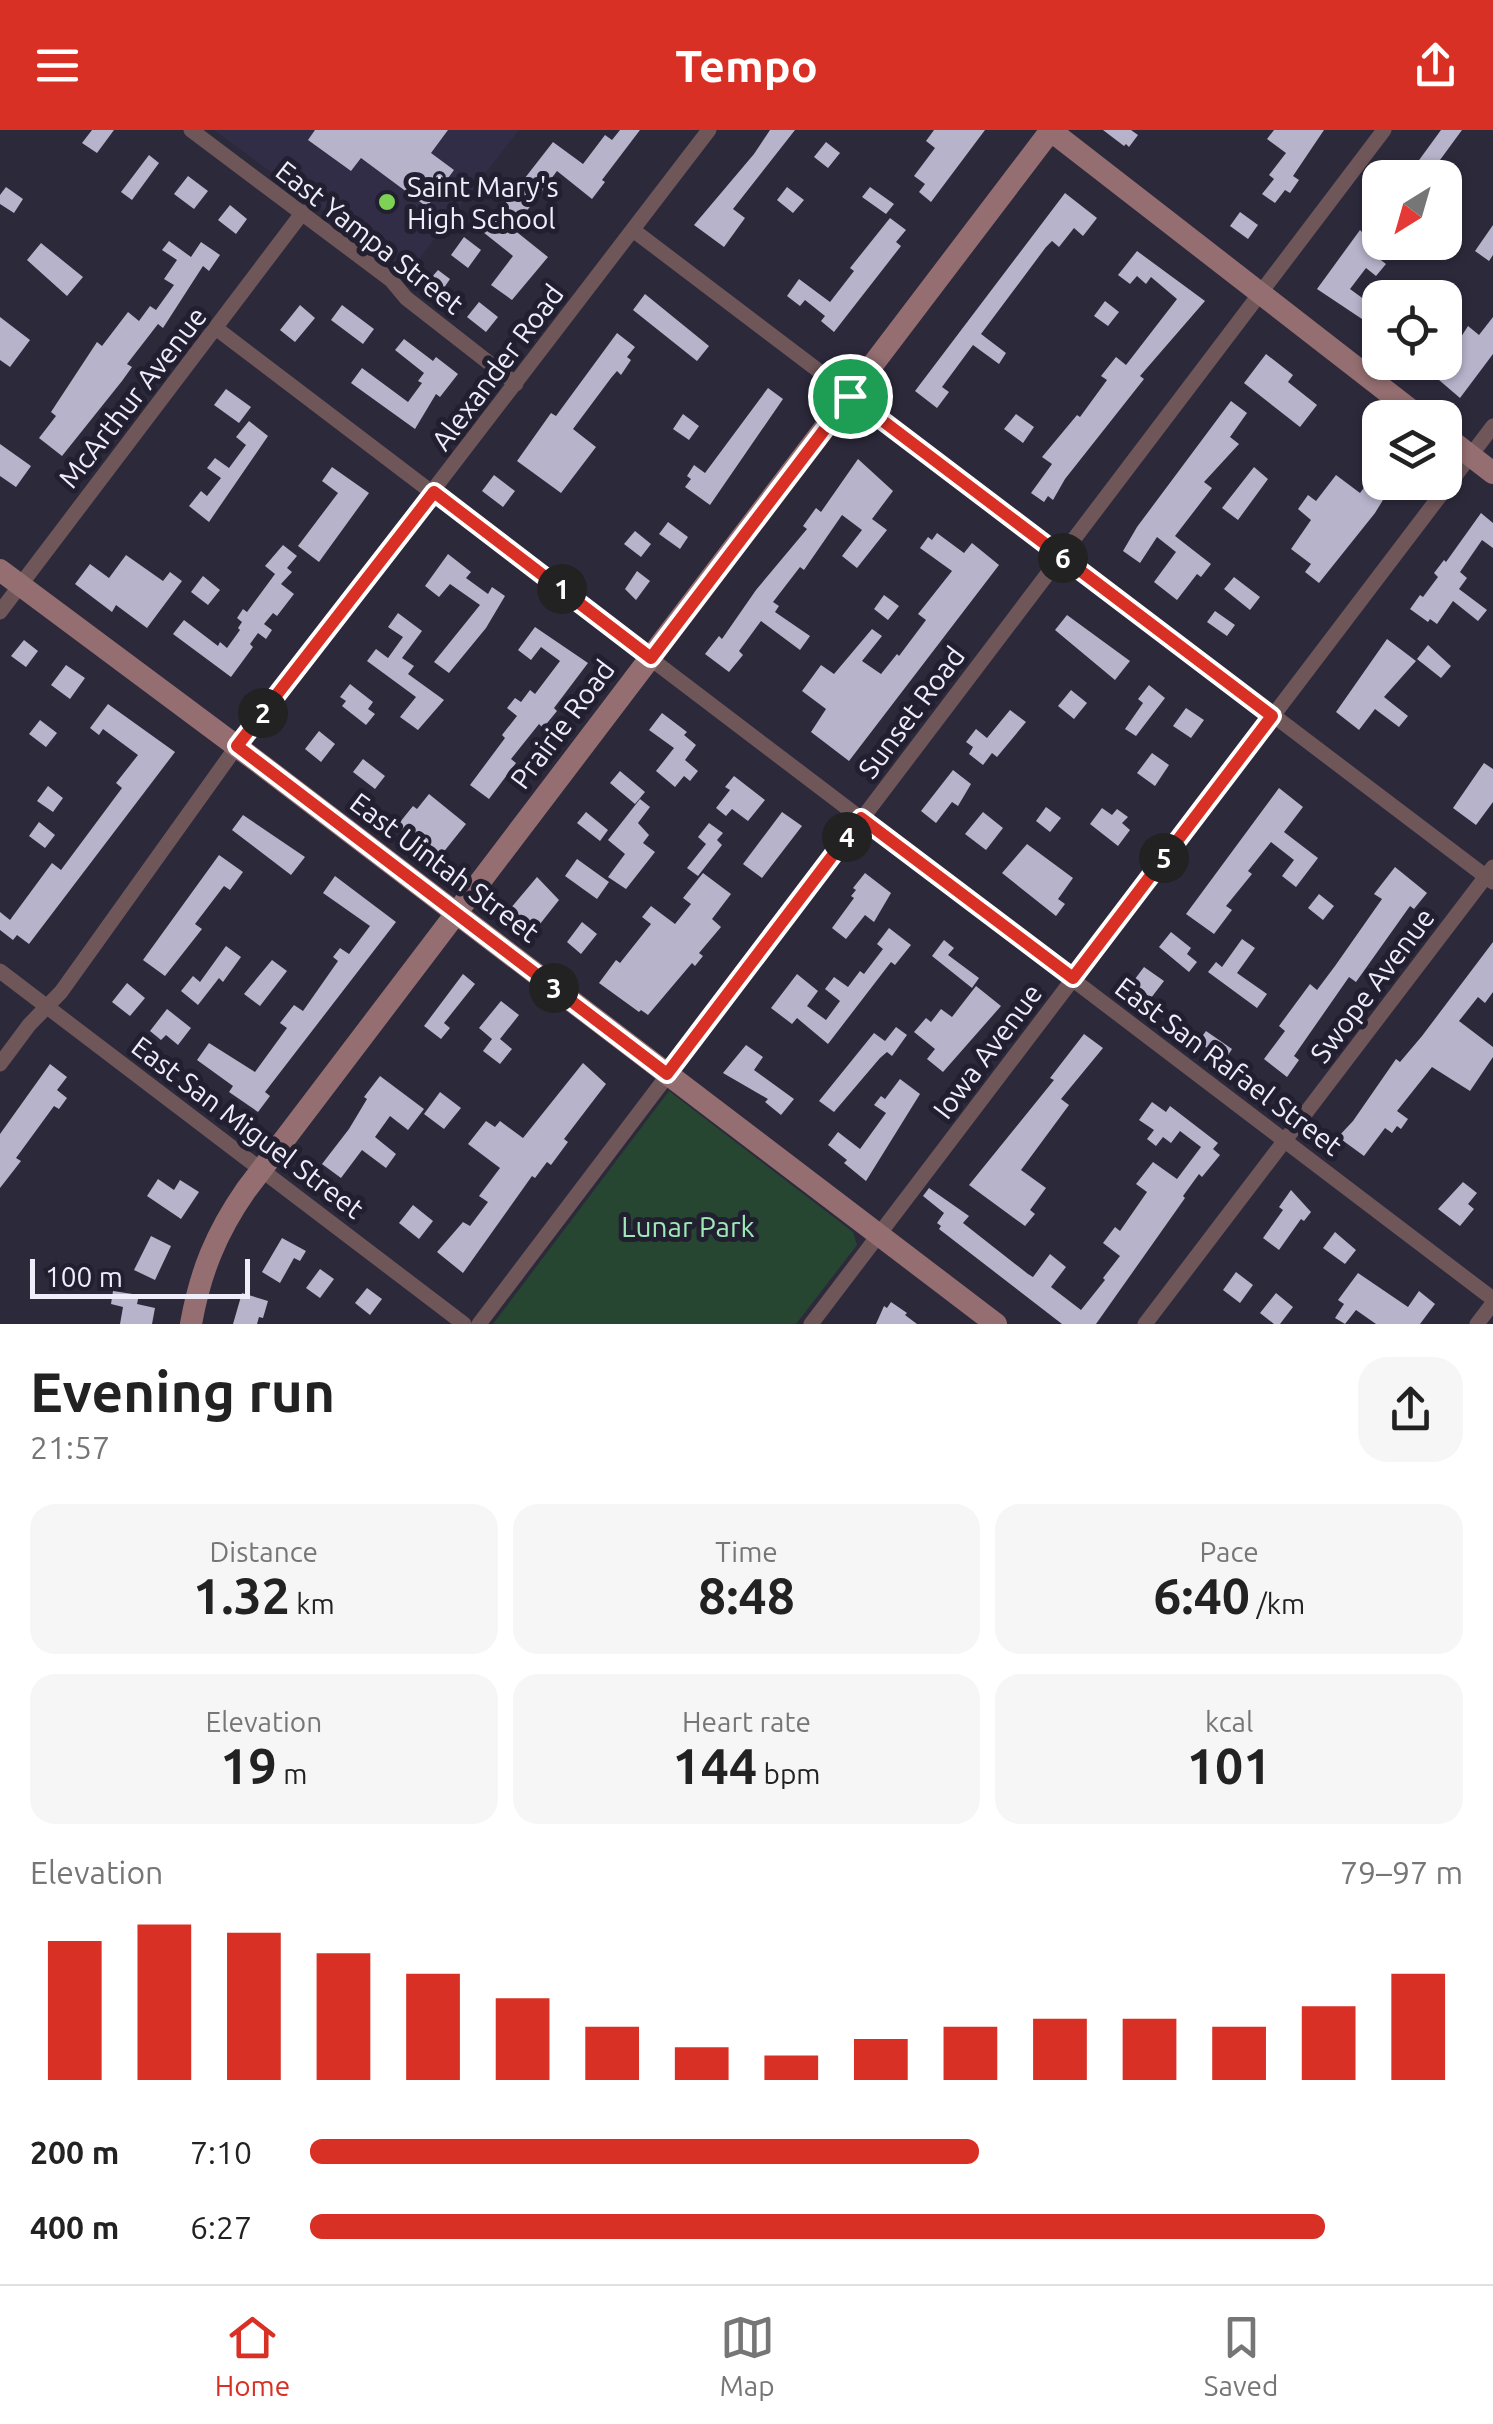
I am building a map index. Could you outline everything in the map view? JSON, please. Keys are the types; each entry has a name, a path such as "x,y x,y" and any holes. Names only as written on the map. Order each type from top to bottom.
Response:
{"street":[{"name":"East Yampa Street","path":"191,130 391,280 406,298 516,384"},
{"name":"Alexander Road","path":"0,1064 237,746 709,130"},
{"path":"1051,130 1398,400"},
{"name":"Prairie Road","path":"191,1324 200,1276 233,1208 1051,130"},
{"name":"Sunset Road","path":"479,1324 1384,130"},
{"name":"McArthur Avenue","path":"0,612 303,212"},
{"path":"633,230 1272,716 1491,875"},
{"name":"East San Rafael Street","path":"217,329 1493,1301"},
{"name":"Iowa Avenue","path":"811,1324 1493,426"},
{"path":"1462,450 1493,472"},
{"name":"East Uintah Street","path":"0,570 996,1324"},
{"name":"Swope Avenue","path":"1145,1324 1491,875"},
{"name":"East San Miguel Street","path":"0,971 464,1324"},
{"path":"1477,1324 1493,1301"}],"shaded area":[{"name":"Saint Mary's High School","path":"214,130 519,130 408,273"}],"green space":[{"name":"Lunar Park","path":"669,1091 853,1232 857,1245 796,1324 493,1324"}],"building":[{"path":"92,130 114,130 97,153 82,143"},
{"path":"315,130 448,130 431,153 454,170 427,207 361,158 351,171 308,140"},
{"path":"620,130 640,130 592,199 557,171 513,229 548,257 512,300 491,285 513,256 483,232 553,142 583,164 605,135 612,140"},
{"path":"770,130 795,130 733,209 745,218 724,247 694,225"},
{"path":"934,130 985,130 931,202 919,192 925,184 914,176 935,148 926,141"},
{"path":"1103,130 1131,130 1138,135 1129,147"},
{"path":"1274,130 1324,130 1293,176 1299,180 1290,193 1285,190 1275,203 1262,194 1274,179 1269,175 1286,153 1267,139"},
{"path":"1441,130 1462,130 1440,160 1419,160"},
{"path":"826,142 840,153 828,168 814,157"},
{"path":"149,155 159,163 132,200 121,192"},
{"path":"188,176 208,191 194,209 174,194"},
{"path":"6,187 23,199 14,213 0,204"},
{"path":"787,187 804,200 793,213 777,200"},
{"path":"870,187 894,204 886,214 862,197"},
{"path":"1065,193 1097,218 1083,236 1074,228 1059,247 1052,241 1046,247 981,334 1006,353 999,364 973,345 942,387 949,392 937,408 915,391"},
{"path":"230,205 247,219 236,234 218,220"},
{"path":"1240,212 1258,225 1248,239 1230,226"},
{"path":"890,218 906,230 896,242 901,246 834,332 821,321 825,316 805,300 800,306 787,296 799,279 830,302 854,271 850,268"},
{"path":"1493,225 1493,255 1489,261 1475,251"},
{"path":"1360,230 1362,260 1381,260 1386,264 1376,276 1366,268 1350,289 1362,298 1362,319 1317,289"},
{"path":"464,237 481,250 468,268 451,255"},
{"path":"169,241 191,257 201,242 220,255 209,271 203,266 163,328 158,324 127,364 132,367 122,381 62,456 39,438 56,416 51,412 97,342 102,346 128,312 139,321 150,306 156,310 174,285 164,279 177,260 162,250"},
{"path":"41,243 83,277 67,296 27,260"},
{"path":"1137,251 1205,301 1140,376 1144,379 1065,479 1053,500 1048,496 1044,502 1031,493 1052,464 1042,457 1077,415 1080,417 1107,380 1101,376 1116,357 1126,365 1177,299 1151,277 1146,284 1137,276 1130,284 1118,275"},
{"path":"438,270 450,279 439,295 425,285"},
{"path":"645,294 709,346 697,361 633,310"},
{"path":"1105,301 1119,312 1108,326 1094,316"},
{"path":"479,302 498,317 486,332 467,317"},
{"path":"300,305 315,318 295,342 280,330"},
{"path":"342,305 374,329 363,344 331,320"},
{"path":"0,317 30,340 10,367 0,360"},
{"path":"1493,317 1493,354 1460,398 1439,380 1462,380 1462,335 1468,326 1479,335"},
{"path":"617,333 635,347 627,357 631,360 621,375 617,371 611,378 573,429 596,447 561,493 517,461 551,413 556,416"},
{"path":"404,339 458,374 440,397 436,394 415,429 351,383 362,368 408,402 422,383 418,381 424,373 395,350"},
{"path":"1266,354 1293,375 1288,382 1317,405 1300,427 1244,383"},
{"path":"768,388 783,399 710,505 685,487 691,479 687,476 694,465 705,473"},
{"path":"226,389 251,407 239,423 214,405"},
{"path":"1231,401 1247,413 1230,437 1239,444 1204,482 1212,488 1175,536 1211,564 1201,577 1197,574 1177,600 1154,582 1176,552 1157,537 1140,563 1123,551"},
{"path":"683,414 699,426 689,440 673,429"},
{"path":"1016,414 1034,427 1023,443 1004,429"},
{"path":"249,421 268,436 209,522 189,506 201,491 207,496 221,478 207,468 215,458 229,468 246,445 236,437"},
{"path":"0,444 31,466 16,487 0,476"},
{"path":"858,459 893,491 872,519 887,530 857,568 842,556 862,530 842,515 804,570 800,567 773,602 779,606 775,612 810,636 800,650 761,621 729,672 705,654 719,636 722,639 756,590 807,529 803,526 816,508 821,512"},
{"path":"332,467 369,493 319,562 298,546 338,493 322,481"},
{"path":"1254,467 1268,479 1238,520 1222,508"},
{"path":"494,475 515,491 503,507 482,491"},
{"path":"1336,475 1360,493 1362,490 1362,500 1383,500 1319,583 1305,572 1311,564 1291,549 1311,520 1298,509 1308,495 1316,501"},
{"path":"1481,513 1493,523 1493,548 1482,540 1460,572 1467,578 1459,589 1487,610 1478,621 1453,601 1437,624 1430,619 1428,622 1410,609 1438,577 1434,573"},
{"path":"668,522 688,537 680,549 659,534"},
{"path":"635,531 651,544 641,557 624,544"},
{"path":"937,533 964,553 972,543 999,565 849,761 811,732 826,709 802,691 821,665 834,674 872,629 882,636 862,661 881,674 899,656 926,620 918,614 952,571 920,548"},
{"path":"283,545 297,556 287,568 292,572 281,584 294,594 277,616 273,613 264,624 272,630 266,639 258,633 250,644 253,647 231,677 173,634 184,620 218,646 220,642 227,648 240,630 242,622 237,618 243,609 247,612 275,574 265,566"},
{"path":"448,554 471,572 466,578 488,594 492,587 505,596 486,628 449,673 434,662 480,605 450,584 439,597 425,586"},
{"path":"126,555 163,581 170,572 182,581 147,628 116,605 112,612 75,584 90,564 109,578"},
{"path":"637,571 650,581 636,600 625,589"},
{"path":"203,576 220,590 208,605 191,592"},
{"path":"1234,577 1260,597 1250,610 1224,589"},
{"path":"884,595 899,606 888,620 874,609"},
{"path":"1215,611 1235,625 1227,636 1207,622"},
{"path":"398,613 422,631 402,658 414,666 408,674 444,700 418,730 400,717 416,697 367,661 376,649 388,658 403,637 388,627"},
{"path":"1067,615 1130,661 1115,680 1055,630"},
{"path":"535,627 588,663 554,708 557,711 543,728 539,724 511,759 516,763 489,799 470,785 517,716 507,708 515,698 521,702 530,690 535,694 560,661 541,647 531,660 518,650"},
{"path":"1387,639 1416,661 1384,697 1408,716 1399,727 1375,709 1359,730 1336,712"},
{"path":"24,640 38,651 26,667 11,656"},
{"path":"1428,645 1451,666 1441,678 1417,659"},
{"path":"66,665 85,678 70,699 51,685"},
{"path":"350,684 373,702 368,709 375,714 366,725 342,706 346,701 340,697"},
{"path":"1149,685 1165,698 1136,736 1125,729 1143,703 1138,699"},
{"path":"1071,690 1087,703 1074,719 1058,706"},
{"path":"108,704 175,752 29,944 17,935 13,940 0,930 0,912 10,920 52,863 61,870 122,788 116,783 138,755 103,729 99,735 90,728"},
{"path":"1186,708 1204,720 1191,738 1173,726"},
{"path":"1010,710 1026,722 997,757 992,753 983,765 969,754 973,747 966,742 976,729 987,738"},
{"path":"662,713 687,732 684,735 696,745 685,760 698,771 690,781 684,776 675,787 656,771 674,748 649,730"},
{"path":"40,720 57,733 46,747 29,734"},
{"path":"319,731 335,744 321,762 305,749"},
{"path":"1152,753 1169,765 1155,786 1137,773"},
{"path":"363,759 385,776 375,789 353,772"},
{"path":"1484,763 1493,769 1493,802 1476,825 1453,808"},
{"path":"953,770 971,784 958,806 952,802 936,823 921,811"},
{"path":"620,771 645,792 635,804 610,783"},
{"path":"734,776 765,800 748,821 732,809 726,816 716,808 730,790 725,787"},
{"path":"48,786 63,798 53,812 37,801"},
{"path":"1279,788 1303,807 1284,832 1318,858 1296,887 1282,876 1294,860 1271,842 1226,906 1232,910 1214,934 1186,914"},
{"path":"429,794 466,824 438,859 396,827"},
{"path":"640,799 650,807 638,823 649,835 643,843 655,852 626,889 608,877 625,854 608,840"},
{"path":"1046,807 1061,818 1050,832 1036,821"},
{"path":"1102,808 1112,815 1117,809 1128,817 1122,823 1130,830 1118,846 1090,824"},
{"path":"586,812 608,830 600,841 577,823"},
{"path":"782,812 802,826 762,878 743,864"},
{"path":"983,812 1003,828 986,850 965,834"},
{"path":"243,815 305,857 291,875 232,830"},
{"path":"39,822 55,835 45,848 29,836"},
{"path":"709,823 723,833 717,840 722,845 698,876 687,868 706,844 698,837"},
{"path":"1027,844 1073,878 1058,899 1065,904 1056,916 1002,873"},
{"path":"219,855 243,872 230,890 224,886 195,924 202,929 165,976 143,960"},
{"path":"577,859 609,882 597,899 565,876"},
{"path":"1395,867 1427,893 1414,909 1410,906 1356,982 1349,977 1294,1056 1299,1060 1287,1077 1264,1059 1285,1031 1279,1026 1310,984 1317,990 1335,966 1382,899 1374,894"},
{"path":"703,873 731,894 712,919 721,927 699,953 703,956 695,966 692,963 648,1015 639,1012 599,983 651,924 642,917 651,906 675,924 691,904 683,898"},
{"path":"865,873 891,893 874,922 865,915 846,939 832,928 854,898 853,888"},
{"path":"335,876 396,922 265,1092 270,1096 258,1112 229,1092 233,1086 197,1060 209,1043 255,1072 287,1028 280,1023 294,1005 303,1011 338,961 333,957 340,948 349,954 370,926 323,893"},
{"path":"537,877 559,900 536,929 510,909"},
{"path":"1319,894 1334,906 1323,920 1308,908"},
{"path":"582,922 597,934 581,954 567,942"},
{"path":"889,928 911,945 895,965 891,962 828,1044 797,1018 792,1024 771,1008 797,974 818,991 807,1006 826,1020 840,1001 825,989 834,977 848,987 860,971 864,974 883,949 877,944"},
{"path":"1171,932 1191,948 1187,954 1197,962 1189,972 1159,947"},
{"path":"1242,939 1255,948 1237,973 1267,994 1257,1008 1208,972 1216,962 1222,967"},
{"path":"944,940 954,948 948,955 979,978 972,988 932,956"},
{"path":"1493,942 1493,992 1485,1003 1478,997 1459,1021 1493,1047 1493,1057 1470,1091 1432,1067 1397,1111 1408,1119 1401,1129 1397,1126 1392,1133 1385,1128 1364,1156 1338,1137 1396,1059 1400,1062 1422,1036"},
{"path":"226,946 241,957 223,982 219,978 198,1005 181,991 193,976 200,982"},
{"path":"272,960 287,971 260,1006 244,994"},
{"path":"1144,967 1164,981 1151,998 1132,983"},
{"path":"463,974 475,984 444,1023 450,1028 441,1039 424,1026"},
{"path":"127,983 145,998 130,1016 112,1002"},
{"path":"976,986 1001,1006 943,1072 927,1059 935,1049 914,1032 926,1018 931,1022 941,1009 952,1017"},
{"path":"501,1001 519,1015 500,1039 512,1049 500,1064 483,1051 492,1039 479,1028"},
{"path":"167,1009 191,1028 178,1045 166,1035 161,1040 150,1031"},
{"path":"896,1027 907,1035 892,1056 887,1052 880,1058 834,1112 819,1101 874,1033 885,1041"},
{"path":"1206,1031 1232,1049 1225,1060 1198,1042"},
{"path":"1084,1034 1103,1048 1061,1099 1069,1105 1021,1170 1046,1188 1030,1210 1035,1214 1025,1226 969,1185 1054,1080 1050,1078"},
{"path":"746,1045 763,1057 754,1070 794,1099 781,1115 765,1102 768,1099 723,1073"},
{"path":"583,1063 606,1084 564,1139 568,1142 551,1165 547,1162 535,1178 532,1176 463,1273 437,1252 463,1222 470,1226 488,1202 479,1196 500,1168 468,1144 486,1121 495,1127 500,1121 523,1138"},
{"path":"50,1064 67,1077 57,1090 67,1098 59,1109 54,1106 16,1158 21,1161 0,1188 0,1134"},
{"path":"380,1076 424,1109 408,1130 390,1116 375,1137 396,1154 386,1168 362,1150 341,1178 322,1164 349,1129 367,1099 364,1097"},
{"path":"900,1079 920,1094 866,1181 828,1145 838,1132 860,1149 886,1113 874,1105 881,1096 885,1099"},
{"path":"440,1092 461,1108 444,1129 424,1114"},
{"path":"1152,1102 1166,1112 1170,1106 1218,1143 1213,1149 1220,1155 1202,1177 1199,1174 1096,1324 1062,1324 939,1229 937,1223 944,1213 923,1196 929,1188 969,1216 963,1223 1033,1277 1050,1254 1066,1267 1051,1287 1081,1310 1120,1256 1103,1243 1115,1227 1120,1231 1147,1192 1136,1184 1153,1162 1177,1179 1201,1147 1180,1131 1171,1143 1163,1137 1156,1146 1147,1139 1154,1130 1139,1120"},
{"path":"158,1179 174,1190 180,1180 199,1192 181,1219 147,1196"},
{"path":"1463,1182 1477,1193 1468,1204 1474,1209 1460,1226 1438,1209"},
{"path":"1291,1190 1311,1212 1304,1221 1301,1219 1279,1250 1263,1238 1283,1210 1279,1207"},
{"path":"413,1205 433,1221 419,1239 399,1223"},
{"path":"1335,1232 1356,1250 1345,1264 1323,1248"},
{"path":"151,1236 171,1246 155,1280 134,1270"},
{"path":"282,1238 306,1251 300,1261 294,1258 280,1283 262,1272"},
{"path":"320,1269 334,1279 320,1298 306,1288"},
{"path":"1236,1272 1253,1285 1240,1303 1223,1290"},
{"path":"1358,1273 1408,1307 1419,1291 1435,1304 1420,1324 1376,1324 1356,1310 1345,1324 1335,1318 1344,1304 1338,1300"},
{"path":"367,1288 382,1299 370,1315 355,1303"},
{"path":"113,1291 139,1295 137,1304 155,1308 152,1324 120,1324 123,1307 111,1304"},
{"path":"242,1293 268,1301 257,1324 233,1324"},
{"path":"1276,1293 1293,1307 1280,1324 1260,1313"},
{"path":"891,1302 917,1324 876,1324 884,1306 887,1308"}],"place":[{"name":"Saint Mary's High School","path":"387,202"}],"route":[{"path":"850,396 1272,716 1073,978 861,818 667,1074 237,746 434,492 651,658 850,396"}]}
